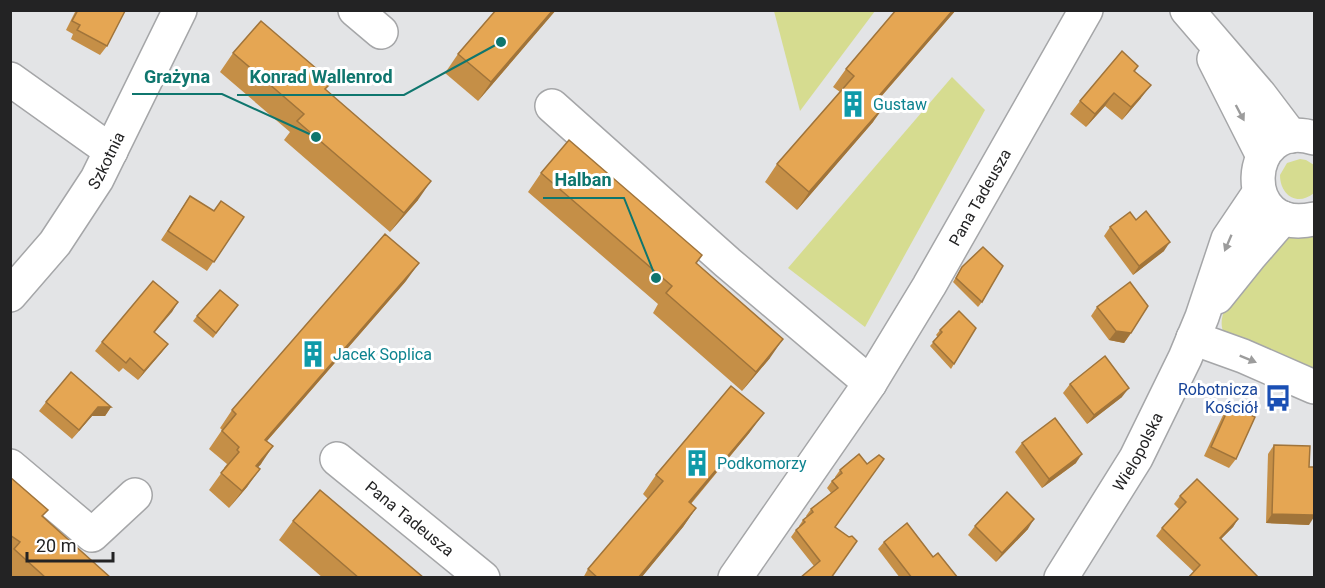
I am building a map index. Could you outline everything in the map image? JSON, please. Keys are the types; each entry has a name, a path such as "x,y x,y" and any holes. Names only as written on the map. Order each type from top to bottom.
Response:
{"street":[{"name":"Szkotnia","path":"16,277 55,243 97,178 180,10"},
{"path":"355,10 381,32"},
{"name":"Pana Tadeusza","path":"735,578 870,383 1086,10"},
{"path":"1191,16 1260,95 1303,137"},
{"path":"1191,16 1263,156"},
{"path":"10,79 111,151"},
{"path":"552,106 729,263 870,383"},
{"path":"1299,219 1265,204 1259,193 1257,177 1263,156 1274,143 1303,137"},
{"name":"Wielopolska","path":"1060,578 1136,458 1197,328 1228,239 1259,193"},
{"name":"Wielopolska","path":"1197,328 1250,256 1299,219"},
{"path":"1197,328 1243,356 1314,387"},
{"name":"Pana Tadeusza","path":"338,459 483,578"},
{"path":"10,466 92,535 135,495"}],"green space":[{"path":"774,11 875,11 800,111"},
{"path":"952,77 985,110 865,327 788,268"},
{"path":"1300,159 1314,165 1314,193 1302,199 1296,199 1286,193 1280,175 1287,163"},
{"path":"1314,235 1314,375 1224,333 1222,322 1225,309 1233,295 1255,268 1287,236"}],"building":[{"path":"78,10 125,11 107,46 77,30 80,25 72,21"},
{"path":"496,10 553,10 491,82 458,54"},
{"name":"Gustaw","path":"896,10 953,10 878,97 886,104 809,192 777,164 854,76 846,69"},
{"path":"261,21 332,82 325,89 431,181 404,213 297,121 304,114 233,53"},
{"path":"1122,51 1138,66 1134,71 1151,85 1131,107 1114,93 1095,114 1080,101"},
{"path":"569,140 702,255 696,263 783,339 756,372 666,293 672,286 541,173"},
{"path":"190,196 214,211 221,201 244,217 214,262 168,231"},
{"path":"1146,211 1170,242 1139,266 1110,227 1130,212 1136,220"},
{"name":"Jacek Soplica","path":"385,234 419,263 265,440 273,446 256,466 260,469 242,491 221,473 239,452 237,450 239,447 222,431 236,414 232,410"},
{"path":"983,247 1003,266 982,302 956,278 962,267"},
{"path":"153,281 178,302 154,332 168,344 144,371 130,358 126,363 102,342"},
{"path":"1130,282 1148,306 1131,333 1116,331 1097,307"},
{"path":"220,290 238,305 216,333 197,316"},
{"path":"959,311 976,328 954,364 933,342 942,332 940,330"},
{"path":"1105,356 1129,388 1094,415 1070,384"},
{"path":"71,372 111,407 98,407 79,430 46,402"},
{"name":"Podkomorzy","path":"731,386 764,413 689,502 696,508 638,578 598,578 588,569 663,481 656,475"},
{"path":"1230,405 1255,417 1236,459 1211,447"},
{"path":"1055,418 1082,454 1049,479 1022,443"},
{"path":"1274,445 1310,446 1309,467 1314,467 1314,515 1272,514"},
{"path":"859,454 867,464 879,455 884,459 835,527 857,541 831,578 800,578 820,561 796,530 813,512 811,509 838,488 832,481 842,473 840,470"},
{"path":"10,477 48,510 42,516 111,578 46,578 14,549 20,542 10,535"},
{"path":"1197,479 1238,519 1220,538 1259,578 1188,578 1200,565 1162,528 1186,502 1180,496"},
{"path":"320,490 424,578 359,578 293,521"},
{"path":"1007,492 1034,519 1002,553 975,526"},
{"path":"907,523 933,557 938,553 958,578 912,578 884,542"}],"place":[{"name":"Konrad Wallenrod","path":"501,42"},
{"name":"Gustaw","path":"853,104"},
{"name":"Grażyna","path":"316,137"},
{"name":"Halban","path":"656,278"},
{"name":"Jacek Soplica","path":"313,354"},
{"name":"Robotnicza Kościół","path":"1278,398"},
{"name":"Podkomorzy","path":"697,463"}]}
